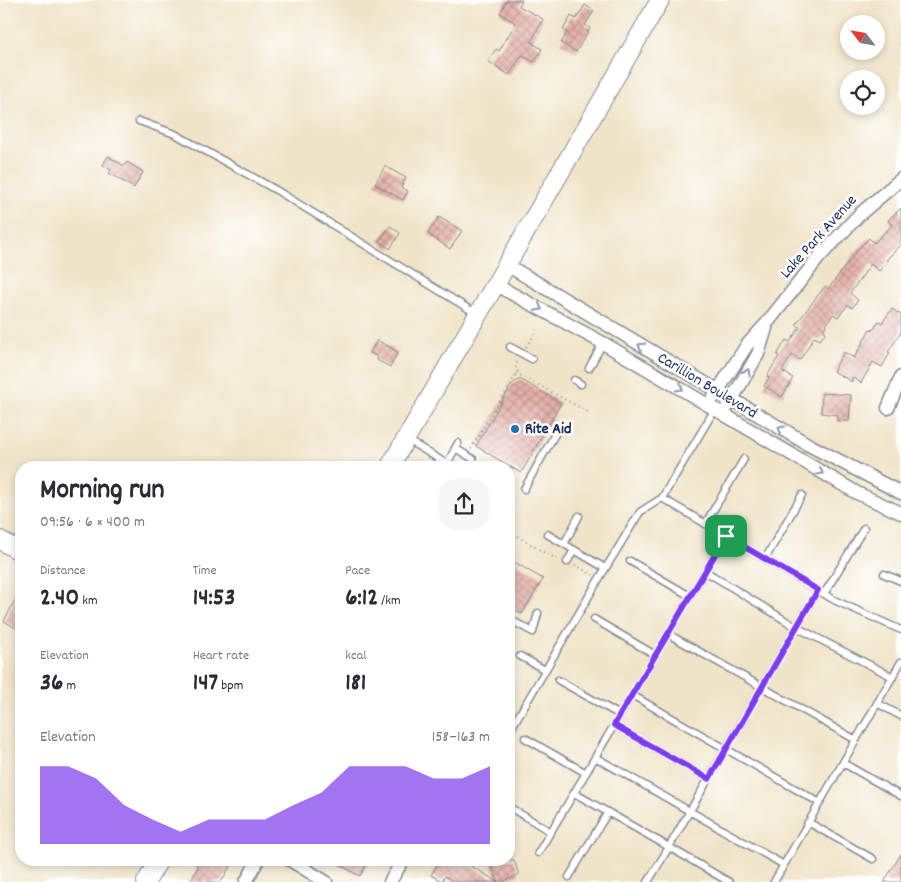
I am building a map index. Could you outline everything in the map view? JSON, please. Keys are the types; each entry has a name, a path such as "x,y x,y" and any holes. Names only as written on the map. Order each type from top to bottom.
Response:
{"main road":[{"path":"392,461 660,0"},
{"path":"0,540 15,549"},
{"path":"146,882 155,866"}],"street":[{"name":"Lake Park Avenue","path":"716,410 718,391 747,346 839,235 860,214 901,179"},
{"name":"Carillion Boulevard","path":"507,265 731,400 809,445 901,493"},
{"name":"Carillion Boulevard","path":"496,285 603,343 857,493 901,513"},
{"name":"Lake Park Avenue","path":"716,410 731,400 758,354 767,323"},
{"path":"888,408 901,377"},
{"path":"246,882 255,866"},
{"path":"300,866 326,882"},
{"path":"390,882 399,866"}],"lane":[{"path":"139,121 175,134 276,190 478,315"},
{"path":"589,368 603,343"},
{"path":"510,347 532,359"},
{"path":"574,380 581,384"},
{"path":"515,722 640,512 662,498 716,410"},
{"path":"524,489 559,427"},
{"path":"406,438 440,461"},
{"path":"450,461 457,445 470,457"},
{"path":"705,524 744,459"},
{"path":"765,559 802,495"},
{"path":"662,498 824,594 901,630"},
{"path":"564,544 579,516"},
{"path":"824,594 864,528"},
{"path":"547,534 605,568"},
{"path":"538,853 726,536"},
{"path":"567,562 574,550"},
{"path":"630,561 690,596"},
{"path":"705,571 796,627 893,677"},
{"path":"884,574 901,581"},
{"path":"648,882 818,590"},
{"path":"515,622 533,632 538,613"},
{"path":"594,619 655,654"},
{"path":"668,634 856,740"},
{"path":"520,656 545,670"},
{"path":"774,882 901,662"},
{"path":"558,680 620,715"},
{"path":"632,695 820,803"},
{"path":"878,703 901,716"},
{"path":"614,725 709,779"},
{"path":"525,738 586,773"},
{"path":"595,757 784,865"},
{"path":"843,763 901,796"},
{"path":"574,793 729,882"},
{"path":"515,811 551,832"},
{"path":"569,877 608,812"},
{"path":"808,822 873,859"}],"path":[{"path":"470,457 518,371 515,366 537,330"},
{"path":"516,373 590,413"},
{"path":"515,535 548,555 578,566 599,578"}],"building":[{"path":"507,0 522,0 519,6 543,19 531,42 542,49 534,62 522,55 509,75 488,61 496,49 499,51 516,23 500,13"},
{"path":"585,5 594,11 585,25 590,28 576,52 561,43 567,33 563,30 571,16 576,19"},
{"path":"108,156 124,166 127,162 143,172 134,188 109,173 111,170 103,165"},
{"path":"385,166 406,178 401,187 408,191 403,200 375,184"},
{"path":"901,208 901,245 886,260 888,261 879,271 871,264 850,293 858,300 852,308 848,305 838,317 833,314 823,330 826,332 820,340 814,337 800,360 792,355 782,371 793,378 782,397 764,386 769,378 767,376 779,356 777,355 786,340 790,342 800,327 796,325 825,286 828,289 859,248 869,238 874,243 892,225 888,220"},
{"path":"439,217 462,231 450,249 428,234"},
{"path":"390,226 400,233 390,249 379,241"},
{"path":"892,309 901,315 901,332 888,352 890,353 882,367 873,362 861,383 852,377 852,382 833,371 844,352 854,358 870,329 873,330 879,321 882,323"},
{"path":"377,340 398,352 390,367 377,360 378,357 370,353"},
{"path":"522,380 561,403 521,473 515,469 515,461 501,461 476,446 512,384"},
{"path":"822,393 851,395 849,421 837,421 838,415 821,413"},
{"path":"515,563 543,579 522,614 515,610"},
{"path":"15,600 15,627 4,621"},
{"path":"901,854 901,882 884,882"},
{"path":"515,863 519,875 498,882 492,866 515,866"},
{"path":"196,866 230,866 221,882 190,882 198,867"},
{"path":"342,866 366,866 360,876"},
{"path":"436,866 470,866 498,882 454,882 445,876 442,881 431,875"}],"place":[{"name":"Rite Aid","path":"515,429"}],"route":[{"path":"726,536 818,590 725,748 709,779 614,725 726,536"}]}
